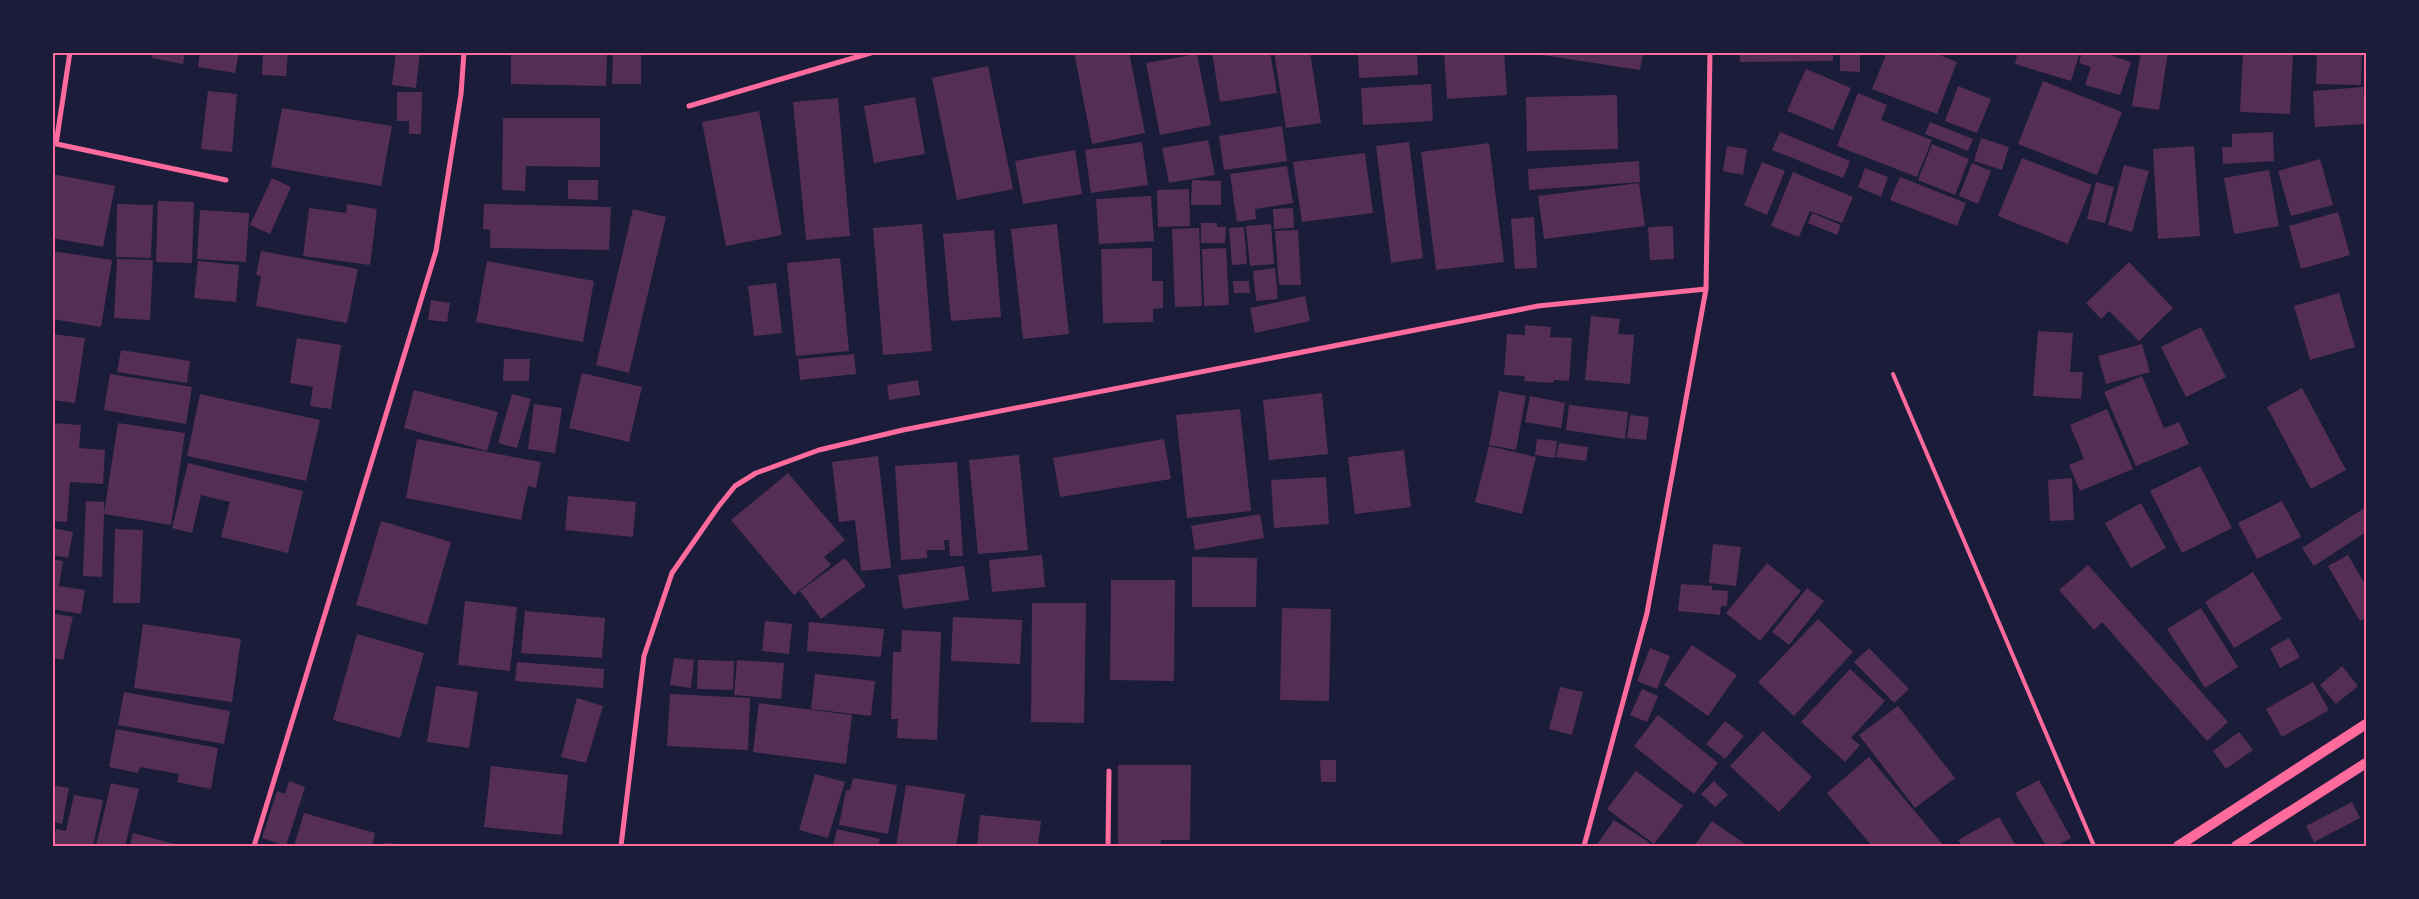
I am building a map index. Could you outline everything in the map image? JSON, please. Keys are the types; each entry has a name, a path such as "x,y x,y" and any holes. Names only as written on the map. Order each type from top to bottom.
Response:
{"main road":[{"path":"2178,846 2366,724"},
{"path":"2236,846 2366,763"}],"street":[{"path":"70,52 54,143 226,180"},
{"path":"254,846 436,251 461,94 464,52"},
{"path":"689,106 874,52"},
{"path":"1584,846 1647,613 1706,289 1710,52"},
{"path":"621,846 644,656 672,573 735,486 756,473 819,450 904,430 1529,308 1706,289"},
{"path":"1108,846 1109,771"}],"lane":[{"path":"1893,374 2094,846"}],"building":[{"path":"153,52 185,52 183,64 152,58"},
{"path":"200,52 239,52 235,73 198,67"},
{"path":"263,52 288,52 286,76 262,75"},
{"path":"396,52 420,52 416,88 392,85"},
{"path":"511,52 607,52 606,86 511,84"},
{"path":"613,52 641,52 641,84 612,84"},
{"path":"1074,52 1129,52 1145,133 1092,144"},
{"path":"1212,52 1270,52 1277,93 1220,102"},
{"path":"1274,52 1310,52 1321,123 1286,128"},
{"path":"1358,52 1417,52 1418,75 1359,78"},
{"path":"1444,52 1504,52 1507,95 1447,99"},
{"path":"1543,52 1643,52 1640,70 1542,55"},
{"path":"1740,52 1833,52 1833,61 1740,62"},
{"path":"1840,52 1860,52 1860,72 1840,71"},
{"path":"1887,52 1932,52 1957,62 1937,114 1872,89"},
{"path":"2018,52 2080,52 2071,81 2015,64"},
{"path":"2082,52 2101,52 2131,62 2120,95 2085,85 2091,67 2079,63"},
{"path":"2141,52 2168,52 2159,110 2132,106"},
{"path":"2243,52 2293,52 2290,114 2240,112"},
{"path":"2317,52 2362,52 2361,85 2316,84"},
{"path":"1197,54 1211,125 1160,135 1146,63"},
{"path":"988,66 1013,189 957,200 932,78"},
{"path":"1806,69 1851,88 1833,130 1787,111"},
{"path":"2043,81 2122,112 2097,175 2018,144"},
{"path":"1431,84 1433,121 1363,125 1361,88"},
{"path":"1958,86 1991,99 1977,133 1945,121"},
{"path":"2363,87 2366,124 2315,127 2313,91"},
{"path":"208,91 237,94 232,152 201,149"},
{"path":"397,92 422,92 421,134 409,134 409,121 397,121"},
{"path":"1858,93 1887,105 1881,120 1932,140 1917,177 1837,146"},
{"path":"1617,95 1618,149 1527,151 1526,97"},
{"path":"915,97 925,154 874,163 864,106"},
{"path":"838,98 850,236 806,240 793,102"},
{"path":"282,108 392,126 381,186 271,167"},
{"path":"759,111 782,235 726,246 702,122"},
{"path":"503,118 600,118 600,167 526,166 525,191 502,190"},
{"path":"1930,122 1973,139 1968,151 1925,134"},
{"path":"1282,126 1287,161 1224,170 1219,136"},
{"path":"1780,132 1850,161 1843,178 1772,150"},
{"path":"2273,132 2274,161 2223,164 2222,147 2232,147 2232,134"},
{"path":"1981,138 2009,147 2002,170 1974,161"},
{"path":"1208,140 1215,175 1169,183 1162,148"},
{"path":"1142,142 1148,185 1091,193 1085,150"},
{"path":"1409,142 1423,258 1391,263 1376,146"},
{"path":"1489,143 1504,262 1436,270 1421,152"},
{"path":"1932,144 1969,159 1955,195 1918,180"},
{"path":"1727,146 1747,149 1743,175 1723,171"},
{"path":"2194,146 2200,236 2158,239 2153,149"},
{"path":"1075,150 1082,194 1023,204 1015,161"},
{"path":"1365,153 1373,213 1302,222 1293,162"},
{"path":"2022,158 2092,185 2068,244 1998,216"},
{"path":"2320,159 2333,205 2291,216 2278,171"},
{"path":"1639,161 1640,182 1529,190 1528,169"},
{"path":"1762,162 1785,171 1767,215 1744,205"},
{"path":"1972,163 1991,171 1978,204 1959,196"},
{"path":"2124,165 2149,171 2132,232 2108,225"},
{"path":"1287,166 1293,203 1255,209 1256,219 1237,222 1230,174"},
{"path":"1865,168 1888,177 1881,197 1858,187"},
{"path":"2269,170 2279,226 2234,234 2224,178"},
{"path":"1793,172 1853,197 1842,223 1810,211 1799,237 1771,226"},
{"path":"52,174 115,186 103,247 52,238"},
{"path":"1900,177 1966,203 1957,226 1890,200"},
{"path":"272,178 291,187 270,234 250,225"},
{"path":"568,180 598,180 598,200 568,199"},
{"path":"1192,180 1221,181 1221,205 1191,205"},
{"path":"2096,182 2114,187 2105,223 2087,219"},
{"path":"1639,183 1645,226 1544,239 1538,196"},
{"path":"1189,189 1190,226 1158,227 1157,190"},
{"path":"1151,196 1154,241 1099,244 1096,199"},
{"path":"158,201 194,202 192,263 156,262"},
{"path":"117,204 153,205 151,258 116,257"},
{"path":"347,204 377,209 370,265 303,256 309,208 346,213"},
{"path":"484,204 611,207 609,250 490,248 490,230 483,229"},
{"path":"1293,208 1294,228 1274,229 1273,209"},
{"path":"633,209 666,217 629,373 596,365"},
{"path":"200,210 249,213 246,262 197,259"},
{"path":"2338,212 2350,255 2301,269 2289,226"},
{"path":"1812,213 1841,225 1837,235 1808,223"},
{"path":"1534,217 1537,268 1515,269 1511,219"},
{"path":"1201,223 1217,223 1217,227 1226,227 1225,243 1201,243"},
{"path":"922,224 932,351 883,355 873,228"},
{"path":"1057,224 1069,334 1023,339 1011,229"},
{"path":"1271,224 1274,264 1250,266 1246,226"},
{"path":"1673,226 1674,259 1650,260 1648,227"},
{"path":"1244,227 1247,264 1232,265 1229,228"},
{"path":"1199,228 1202,306 1175,307 1172,229"},
{"path":"994,230 1001,317 951,321 943,234"},
{"path":"1298,230 1301,285 1279,285 1275,231"},
{"path":"1152,248 1152,281 1163,281 1163,308 1153,309 1153,322 1103,323 1101,249"},
{"path":"1226,248 1229,305 1204,306 1202,249"},
{"path":"52,251 112,260 101,327 52,319"},
{"path":"261,251 358,269 347,323 256,306 261,276 256,275"},
{"path":"840,258 849,351 796,356 787,263"},
{"path":"117,259 153,260 150,320 114,318"},
{"path":"198,261 239,265 236,302 194,298"},
{"path":"487,261 594,281 583,342 476,322"},
{"path":"2129,262 2173,308 2139,341 2109,311 2101,319 2086,303"},
{"path":"1275,268 1278,299 1256,301 1253,271"},
{"path":"1233,281 1249,281 1250,293 1234,293"},
{"path":"776,283 782,333 754,336 748,286"},
{"path":"2339,293 2355,347 2310,360 2294,306"},
{"path":"1305,296 1310,321 1255,333 1250,308"},
{"path":"431,300 450,303 447,322 428,320"},
{"path":"1591,316 1620,319 1618,334 1634,335 1630,384 1585,380"},
{"path":"1525,325 1551,327 1550,337 1572,338 1569,381 1554,380 1553,383 1524,381 1525,376 1504,375 1507,334 1525,335"},
{"path":"2201,327 2226,377 2186,397 2161,347"},
{"path":"2038,331 2073,333 2070,372 2083,372 2081,399 2033,396"},
{"path":"52,334 85,338 75,403 52,400"},
{"path":"297,338 341,345 331,409 310,406 313,387 290,383"},
{"path":"2142,344 2150,372 2106,384 2098,356"},
{"path":"121,350 190,361 187,383 117,372"},
{"path":"854,354 856,374 800,380 798,359"},
{"path":"504,359 530,359 529,381 503,381"},
{"path":"582,373 642,387 629,442 569,428"},
{"path":"110,374 192,387 186,424 104,410"},
{"path":"2142,376 2164,428 2179,422 2189,444 2136,466 2104,392"},
{"path":"918,380 920,395 889,400 887,385"},
{"path":"2302,388 2346,470 2311,489 2267,407"},
{"path":"414,390 498,412 487,451 404,428"},
{"path":"1499,391 1526,396 1516,450 1489,445"},
{"path":"1322,393 1328,454 1269,460 1263,400"},
{"path":"200,394 320,420 306,481 187,456"},
{"path":"512,394 531,399 517,448 498,443"},
{"path":"1530,396 1565,403 1561,428 1525,422"},
{"path":"534,404 562,408 555,453 528,449"},
{"path":"1569,405 1628,412 1625,439 1566,430"},
{"path":"1240,409 1251,511 1187,518 1176,415"},
{"path":"2107,409 2133,469 2080,491 2069,465 2084,459 2070,425"},
{"path":"1630,415 1649,417 1646,440 1627,438"},
{"path":"52,423 81,425 79,448 105,450 103,484 70,482 67,522 52,521"},
{"path":"118,423 185,433 171,525 104,514 102,577 83,576 86,501 104,502 104,513"},
{"path":"417,439 541,462 536,488 528,486 521,520 406,498"},
{"path":"1164,439 1171,479 1060,497 1053,458"},
{"path":"1537,439 1557,441 1555,458 1535,455"},
{"path":"1559,443 1588,447 1586,461 1556,457"},
{"path":"1489,446 1536,457 1522,514 1475,502"},
{"path":"1404,450 1411,507 1355,514 1348,457"},
{"path":"1019,455 1028,550 978,554 969,460"},
{"path":"878,456 891,568 861,571 855,520 839,522 832,462"},
{"path":"957,462 963,556 950,556 949,540 944,540 945,550 927,550 927,558 901,560 895,466"},
{"path":"188,463 303,491 288,553 221,537 230,502 201,495 192,533 172,528"},
{"path":"2200,466 2232,528 2182,553 2150,491"},
{"path":"788,473 845,540 824,557 831,565 794,595 731,520"},
{"path":"1326,477 1329,524 1274,528 1271,480"},
{"path":"2072,478 2074,520 2050,521 2048,480"},
{"path":"568,496 636,502 633,537 565,530"},
{"path":"2282,501 2301,537 2257,559 2238,523"},
{"path":"2141,503 2166,548 2131,568 2105,523"},
{"path":"2366,507 2366,532 2314,566 2302,548"},
{"path":"1260,514 1264,538 1195,550 1191,526"},
{"path":"381,521 451,542 427,625 356,605"},
{"path":"52,528 73,532 68,558 52,555"},
{"path":"115,529 143,530 140,603 113,603"},
{"path":"1713,544 1741,547 1736,586 1709,583"},
{"path":"1042,555 1045,587 992,592 989,560"},
{"path":"2348,555 2366,586 2366,617 2360,621 2328,566"},
{"path":"1192,557 1257,558 1256,607 1192,607"},
{"path":"845,558 866,586 821,619 800,591"},
{"path":"52,559 63,561 59,586 85,590 81,614 52,609"},
{"path":"1767,563 1801,591 1760,641 1726,613"},
{"path":"2088,565 2228,722 2207,741 2102,622 2094,630 2059,590"},
{"path":"964,566 969,600 903,609 898,575"},
{"path":"2253,572 2282,619 2234,648 2205,602"},
{"path":"1111,580 1175,580 1174,681 1110,680"},
{"path":"1681,584 1712,586 1712,590 1728,591 1727,606 1721,606 1720,615 1678,611"},
{"path":"1807,588 1824,601 1789,645 1772,632"},
{"path":"465,601 517,607 510,671 458,665"},
{"path":"1032,603 1086,603 1084,723 1031,722"},
{"path":"1282,608 1331,609 1329,701 1280,700"},
{"path":"2201,608 2238,667 2205,688 2167,629"},
{"path":"525,611 605,618 602,658 521,653"},
{"path":"52,613 73,617 63,660 52,658"},
{"path":"953,617 1022,620 1020,664 951,661"},
{"path":"1818,619 1853,652 1794,716 1758,682"},
{"path":"765,621 792,624 789,654 762,651"},
{"path":"809,622 884,629 881,657 807,651"},
{"path":"143,624 241,639 232,702 134,688"},
{"path":"902,630 941,632 937,740 897,738 898,719 891,719 893,652 901,652"},
{"path":"357,634 424,653 400,738 333,720"},
{"path":"2289,638 2300,657 2280,668 2270,648"},
{"path":"1692,645 1737,675 1708,716 1664,685"},
{"path":"1650,648 1670,656 1657,689 1637,681"},
{"path":"1869,648 1909,689 1894,703 1854,662"},
{"path":"674,658 694,660 691,688 670,685"},
{"path":"698,660 734,661 733,690 697,689"},
{"path":"737,660 784,663 781,699 734,695"},
{"path":"517,662 604,669 603,688 515,681"},
{"path":"2342,666 2358,686 2336,704 2320,685"},
{"path":"1850,669 1885,701 1851,738 1860,745 1845,762 1801,722"},
{"path":"815,674 875,681 871,716 811,709"},
{"path":"2313,682 2329,710 2282,737 2266,709"},
{"path":"436,686 478,692 469,748 427,742"},
{"path":"1560,687 1583,692 1572,735 1549,729"},
{"path":"1642,689 1658,696 1647,722 1630,715"},
{"path":"124,692 230,711 224,744 118,725"},
{"path":"670,694 750,698 748,750 667,746"},
{"path":"577,698 603,706 586,763 561,757"},
{"path":"759,703 852,715 846,764 753,752"},
{"path":"1898,706 1955,778 1915,808 1859,735"},
{"path":"1658,715 1718,763 1694,794 1634,746"},
{"path":"1725,721 1744,736 1725,759 1706,744"},
{"path":"116,729 218,748 211,789 177,782 179,774 140,767 138,773 109,767"},
{"path":"1763,731 1812,777 1779,812 1730,766"},
{"path":"2239,732 2253,750 2226,769 2213,751"},
{"path":"1869,757 1944,846 1872,846 1827,793"},
{"path":"1320,760 1336,760 1336,782 1321,782"},
{"path":"1118,765 1191,765 1190,840 1161,840 1160,846 1118,846"},
{"path":"491,766 568,775 562,835 484,827"},
{"path":"1636,771 1683,806 1654,844 1607,809"},
{"path":"815,774 845,782 828,838 799,830"},
{"path":"853,778 897,785 888,834 839,825 846,790 850,790"},
{"path":"2039,780 2071,838 2056,846 2046,846 2015,793"},
{"path":"289,781 305,787 286,846 262,838 277,791 285,794"},
{"path":"1714,781 1728,795 1715,807 1701,794"},
{"path":"111,783 139,789 125,846 96,846"},
{"path":"52,785 69,788 62,824 55,822 53,831"},
{"path":"906,785 965,794 956,846 896,846"},
{"path":"74,795 103,800 93,846 53,846 56,829 66,831"},
{"path":"2352,802 2360,818 2314,842 2306,826"},
{"path":"304,813 375,833 372,846 294,846"},
{"path":"980,815 1041,821 1038,846 977,846"},
{"path":"1999,817 2016,846 1962,846 1958,840"},
{"path":"1614,820 1647,841 1652,846 1596,846"},
{"path":"1712,821 1748,846 1694,846"},
{"path":"837,829 880,839 878,846 833,846"},
{"path":"133,833 182,846 130,846"},
{"path":"384,843 424,845 424,846 384,846"}]}
